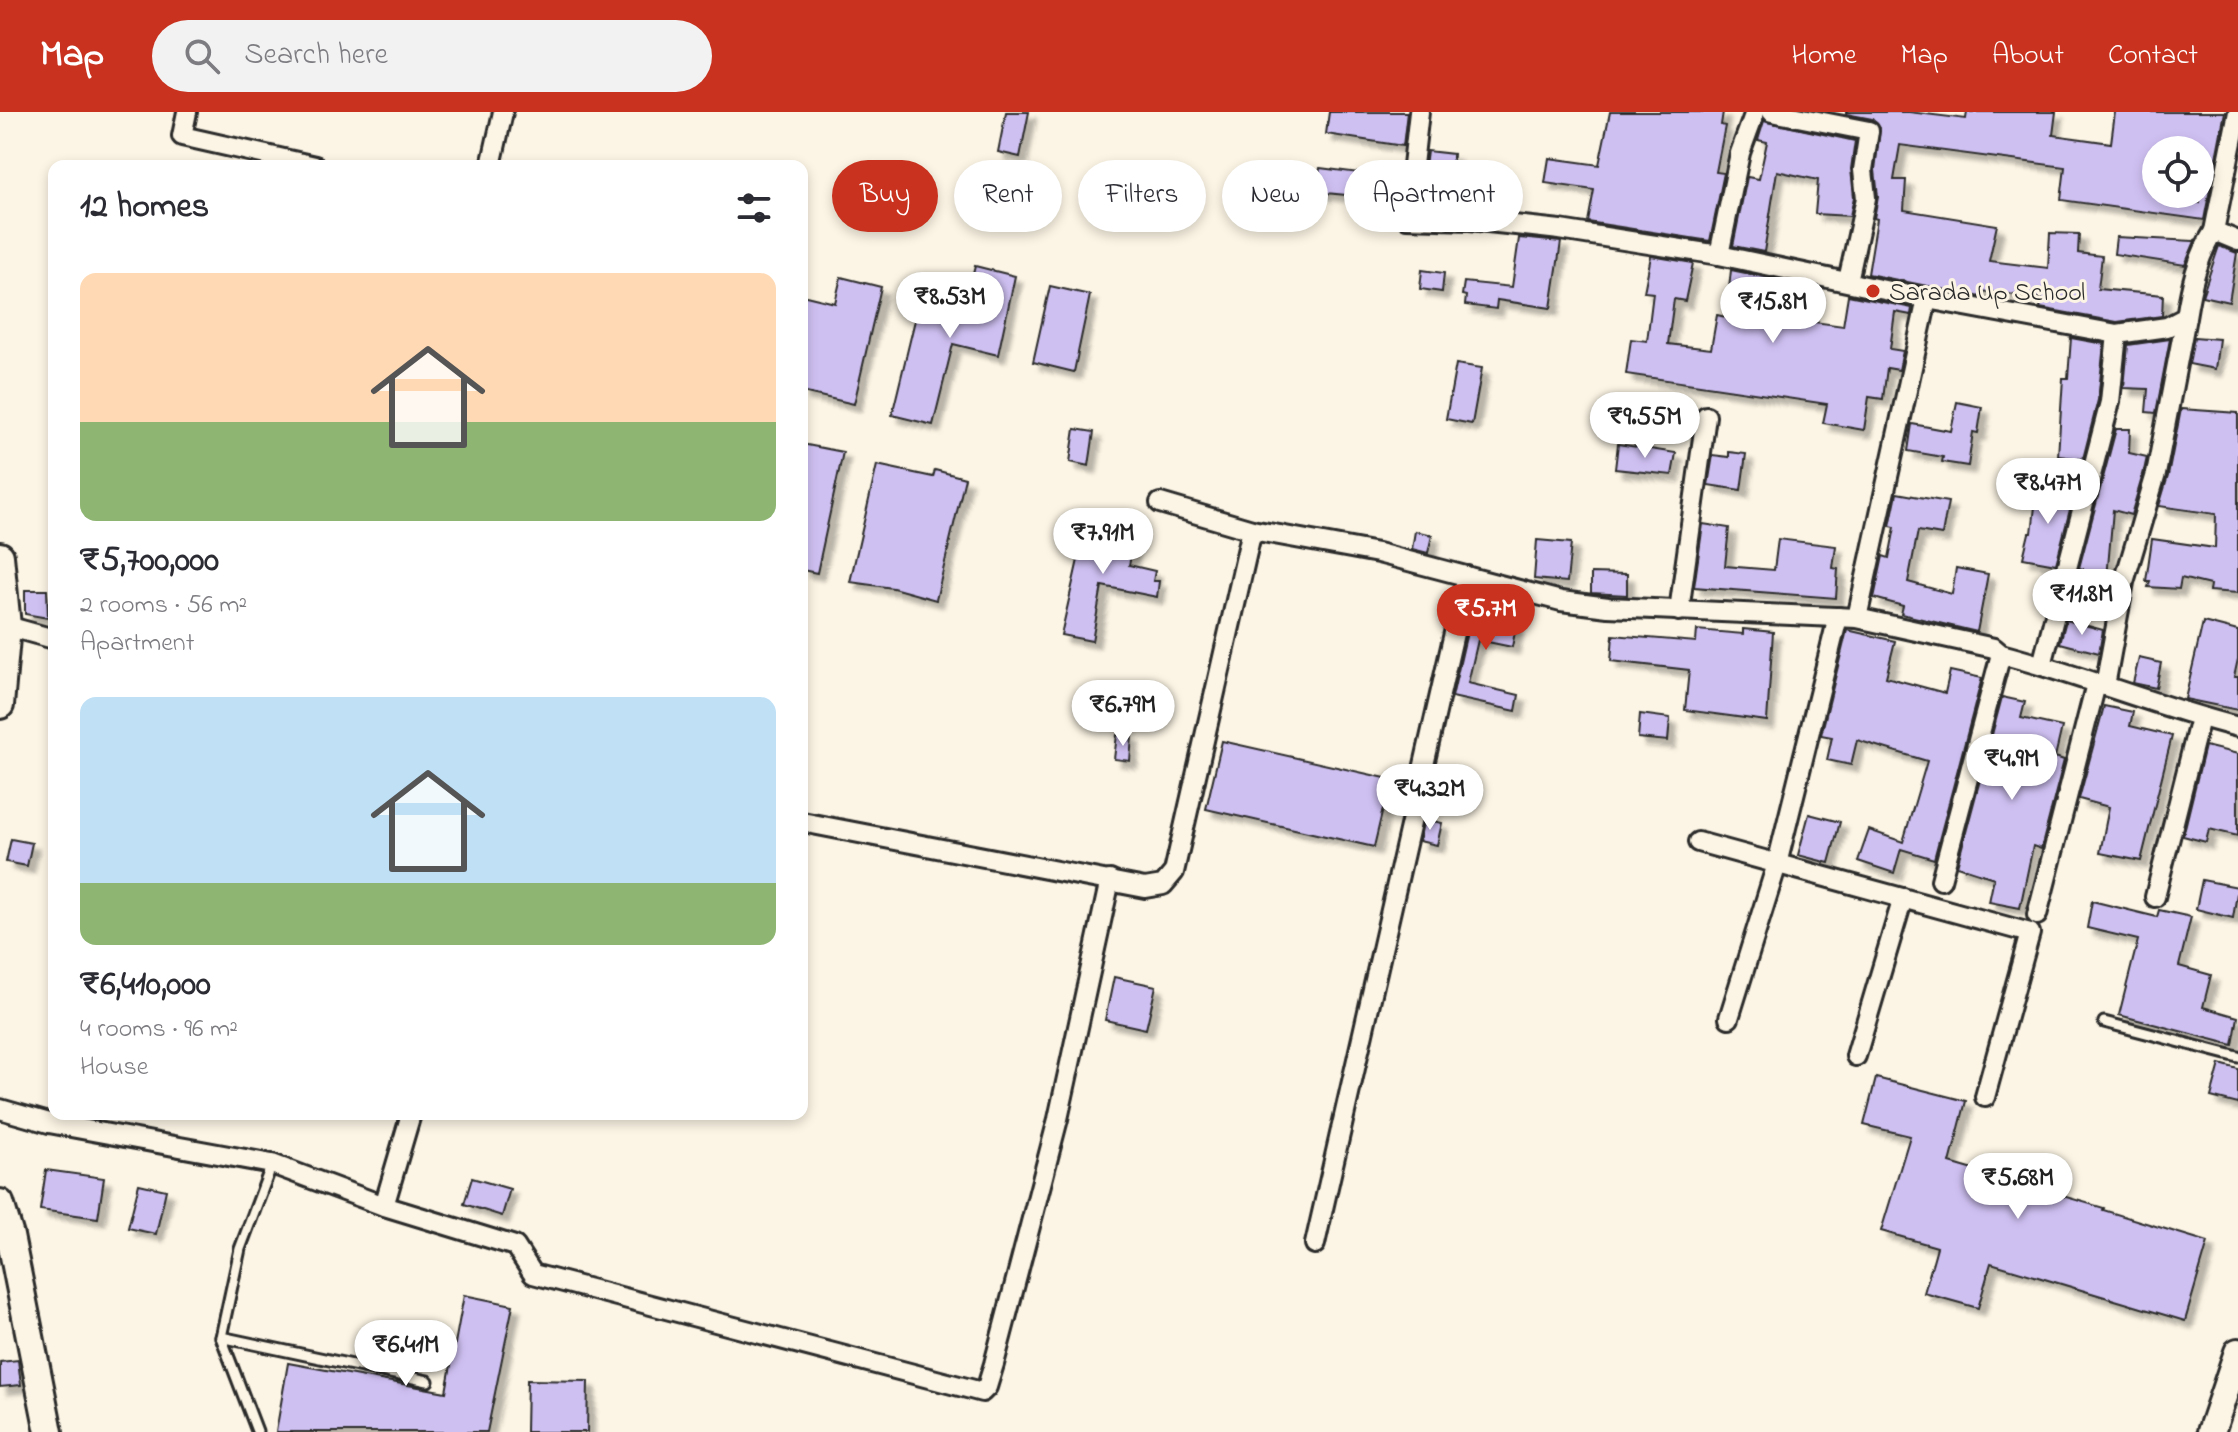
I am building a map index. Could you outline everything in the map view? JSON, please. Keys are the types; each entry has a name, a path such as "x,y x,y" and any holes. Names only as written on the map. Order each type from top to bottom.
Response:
{"street":[{"path":"187,112 182,136 288,160"},
{"path":"492,160 503,112"},
{"path":"1419,112 1407,218 1470,220 1719,255 1927,299 2117,334 2167,327 2186,317"},
{"path":"1719,255 1740,153 1755,112"},
{"path":"1772,112 1869,131 1863,170 1866,198 1848,281"},
{"path":"2037,915 2101,685 2124,582 2156,474 2192,281 2201,252 2214,231 2238,112"},
{"path":"2214,231 2238,241"},
{"path":"1857,618 1927,299"},
{"path":"2042,665 2110,402 2117,334"},
{"path":"1679,611 1706,416"},
{"path":"1160,503 1252,530 1378,553 1561,601 1679,611 1857,618 1951,637 1994,648 2001,654 2200,718 2237,723"},
{"path":"808,823 1154,888 1163,885 1174,872 1252,530"},
{"path":"0,556 7,626 0,705"},
{"path":"1315,1244 1467,576"},
{"path":"1729,1018 1777,864 1838,617"},
{"path":"7,626 48,637"},
{"path":"1941,880 2001,654"},
{"path":"2155,897 2200,718"},
{"path":"1698,842 2030,933 1985,1097"},
{"path":"0,1109 49,1123 272,1164 384,1206 515,1246 533,1274 978,1392 985,1390 994,1364 1058,1119 1110,880"},
{"path":"1856,1056 1903,898"},
{"path":"384,1206 409,1120"},
{"path":"0,1203 10,1236 49,1432"},
{"path":"2211,1432 2238,1352"}],"lane":[{"path":"2104,1022 2238,1057"},
{"path":"257,1431 221,1337 240,1249 272,1164"},
{"path":"221,1337 428,1381"}],"building":[{"path":"1006,112 1029,112 1020,157 998,152"},
{"path":"1329,112 1407,112 1403,146 1326,134"},
{"path":"1610,112 1723,112 1721,125 1725,126 1716,172 1724,173 1710,241 1588,222 1594,190 1545,183 1549,158 1599,165"},
{"path":"1846,112 1909,112 1966,119 1967,112 2056,112 2053,135 2111,143 2115,112 2225,112 2214,169 2214,136 2142,136 2142,208 2206,208 2204,220 2061,200 2065,167 1900,145 1894,180 1906,180 1904,210 1997,225 1989,261 2048,268 2050,233 2079,234 2078,253 2102,256 2098,289 2163,295 2162,316 2117,322 2040,308 2042,298 1981,291 1981,297 1868,274 1877,219 1874,218 1878,197 1875,170 1880,128 1872,119"},
{"path":"1764,121 1855,141 1851,169 1854,197 1850,216 1815,214 1818,180 1777,171 1764,252 1733,246 1747,177 1759,179 1767,142 1758,140"},
{"path":"1427,151 1453,154 1453,160 1426,160"},
{"path":"1328,169 1344,171 1344,195 1328,193"},
{"path":"2116,237 2196,239 2185,265 2114,254"},
{"path":"1519,238 1561,242 1551,308 1497,300 1496,309 1465,305 1466,296 1462,295 1464,282 1512,287"},
{"path":"2219,246 2237,253 2229,302 2202,296"},
{"path":"1651,256 1693,263 1685,301 1674,299 1668,344 1711,349 1717,315 1726,317 1731,270 1804,285 1799,320 1843,326 1848,295 1912,308 1911,315 1895,312 1890,349 1903,351 1899,370 1887,368 1883,399 1869,397 1864,430 1823,423 1827,404 1626,374 1631,339 1647,341 1653,293 1644,292"},
{"path":"975,266 1015,276 998,355 953,344 933,425 892,415 921,295 965,306"},
{"path":"1422,270 1444,273 1442,292 1420,289"},
{"path":"841,277 881,287 854,404 808,393 808,296 835,303"},
{"path":"1050,286 1090,295 1074,372 1033,362"},
{"path":"2194,337 2219,339 2215,369 2189,364"},
{"path":"2071,338 2104,344 2098,400 2083,459 2058,456 2063,378 2068,378"},
{"path":"2170,339 2156,413 2146,412 2148,389 2124,388 2128,345"},
{"path":"1456,364 1482,368 1472,424 1446,419"},
{"path":"1957,402 1982,407 1978,433 1973,432 1968,466 1942,462 1943,457 1908,451 1912,424 1951,431"},
{"path":"2181,409 2238,413 2238,593 2209,591 2210,585 2181,578 2179,589 2148,587 2150,581 2146,581 2152,539 2215,548 2216,514 2159,506"},
{"path":"1075,429 1094,432 1089,466 1070,462"},
{"path":"2116,429 2130,429 2129,453 2147,457 2144,471 2131,515 2113,510 2107,578 2083,575 2083,569 2079,568"},
{"path":"1618,444 1676,453 1672,475 1615,469"},
{"path":"808,445 843,452 817,573 808,571"},
{"path":"1729,452 1746,454 1741,490 1708,485 1713,455 1729,457"},
{"path":"877,465 933,477 935,470 965,478 936,600 893,588 850,582"},
{"path":"2037,489 2074,494 2056,564 2023,558 2029,533 2032,533"},
{"path":"1897,493 1948,502 1942,535 1918,531 1908,582 1952,594 1956,568 1988,574 1977,632 1901,614 1903,606 1874,598 1883,556 1889,558 1895,527 1890,526"},
{"path":"1087,520 1137,530 1129,565 1155,571 1153,581 1159,581 1157,597 1102,586 1092,641 1061,635"},
{"path":"1703,524 1729,528 1725,566 1774,570 1778,539 1836,546 1833,568 1838,569 1836,598 1694,587"},
{"path":"1415,531 1432,535 1428,553 1412,549"},
{"path":"1537,540 1571,543 1567,582 1534,579"},
{"path":"1591,573 1627,574 1627,595 1591,593"},
{"path":"25,590 47,590 48,618 25,614"},
{"path":"1476,593 1493,598 1491,606 1519,612 1512,647 1478,640 1468,683 1519,695 1516,711 1452,697"},
{"path":"2066,620 2103,630 2099,653 2060,643"},
{"path":"2203,622 2238,631 2238,659 2234,677 2238,677 2238,710 2185,699"},
{"path":"1743,629 1773,632 1767,721 1685,710 1689,670 1611,661 1613,635 1696,642 1697,630 1743,634"},
{"path":"1847,630 1895,641 1886,677 1945,693 1950,671 1982,678 1934,859 1901,849 1894,873 1858,861 1869,830 1903,842 1927,761 1857,740 1851,765 1827,760 1832,737 1821,735"},
{"path":"2139,658 2161,663 2156,688 2133,683"},
{"path":"2002,697 2025,702 2021,718 2062,727 2055,757 2064,760 2041,849 2033,846 2020,908 1989,902 1994,878 1957,866"},
{"path":"2104,706 2133,712 2130,726 2172,736 2141,861 2100,853 2109,807 2079,799"},
{"path":"1640,714 1670,718 1668,741 1638,738"},
{"path":"1117,735 1132,736 1130,761 1114,759"},
{"path":"1222,741 1390,779 1374,847 1206,809"},
{"path":"2205,746 2238,754 2238,836 2209,829 2206,842 2183,836"},
{"path":"1809,814 1840,822 1829,863 1798,855"},
{"path":"1424,819 1442,823 1437,845 1419,841"},
{"path":"11,839 32,843 27,866 6,862"},
{"path":"2202,880 2238,887 2233,918 2196,909"},
{"path":"2092,901 2157,917 2159,910 2191,917 2179,966 2211,975 2203,1007 2238,1017 2233,1045 2119,1015 2138,940 2087,928"},
{"path":"1114,977 1156,986 1146,1029 1105,1020"},
{"path":"2220,1064 2238,1069 2238,1104 2211,1097"},
{"path":"1876,1078 1966,1101 1950,1163 2208,1242 2185,1321 1991,1263 1978,1308 1924,1293 1937,1247 1881,1231 1910,1136 1864,1125"},
{"path":"46,1170 104,1178 98,1218 40,1210"},
{"path":"472,1178 510,1189 502,1216 464,1204"},
{"path":"139,1184 166,1190 156,1234 128,1228"},
{"path":"464,1295 513,1305 487,1432 276,1432 288,1363 446,1392"},
{"path":"18,1360 21,1385 0,1387 0,1362"},
{"path":"527,1380 588,1381 587,1432 526,1432"}],"place":[{"name":"Sarada Up School","path":"1873,291"}]}
